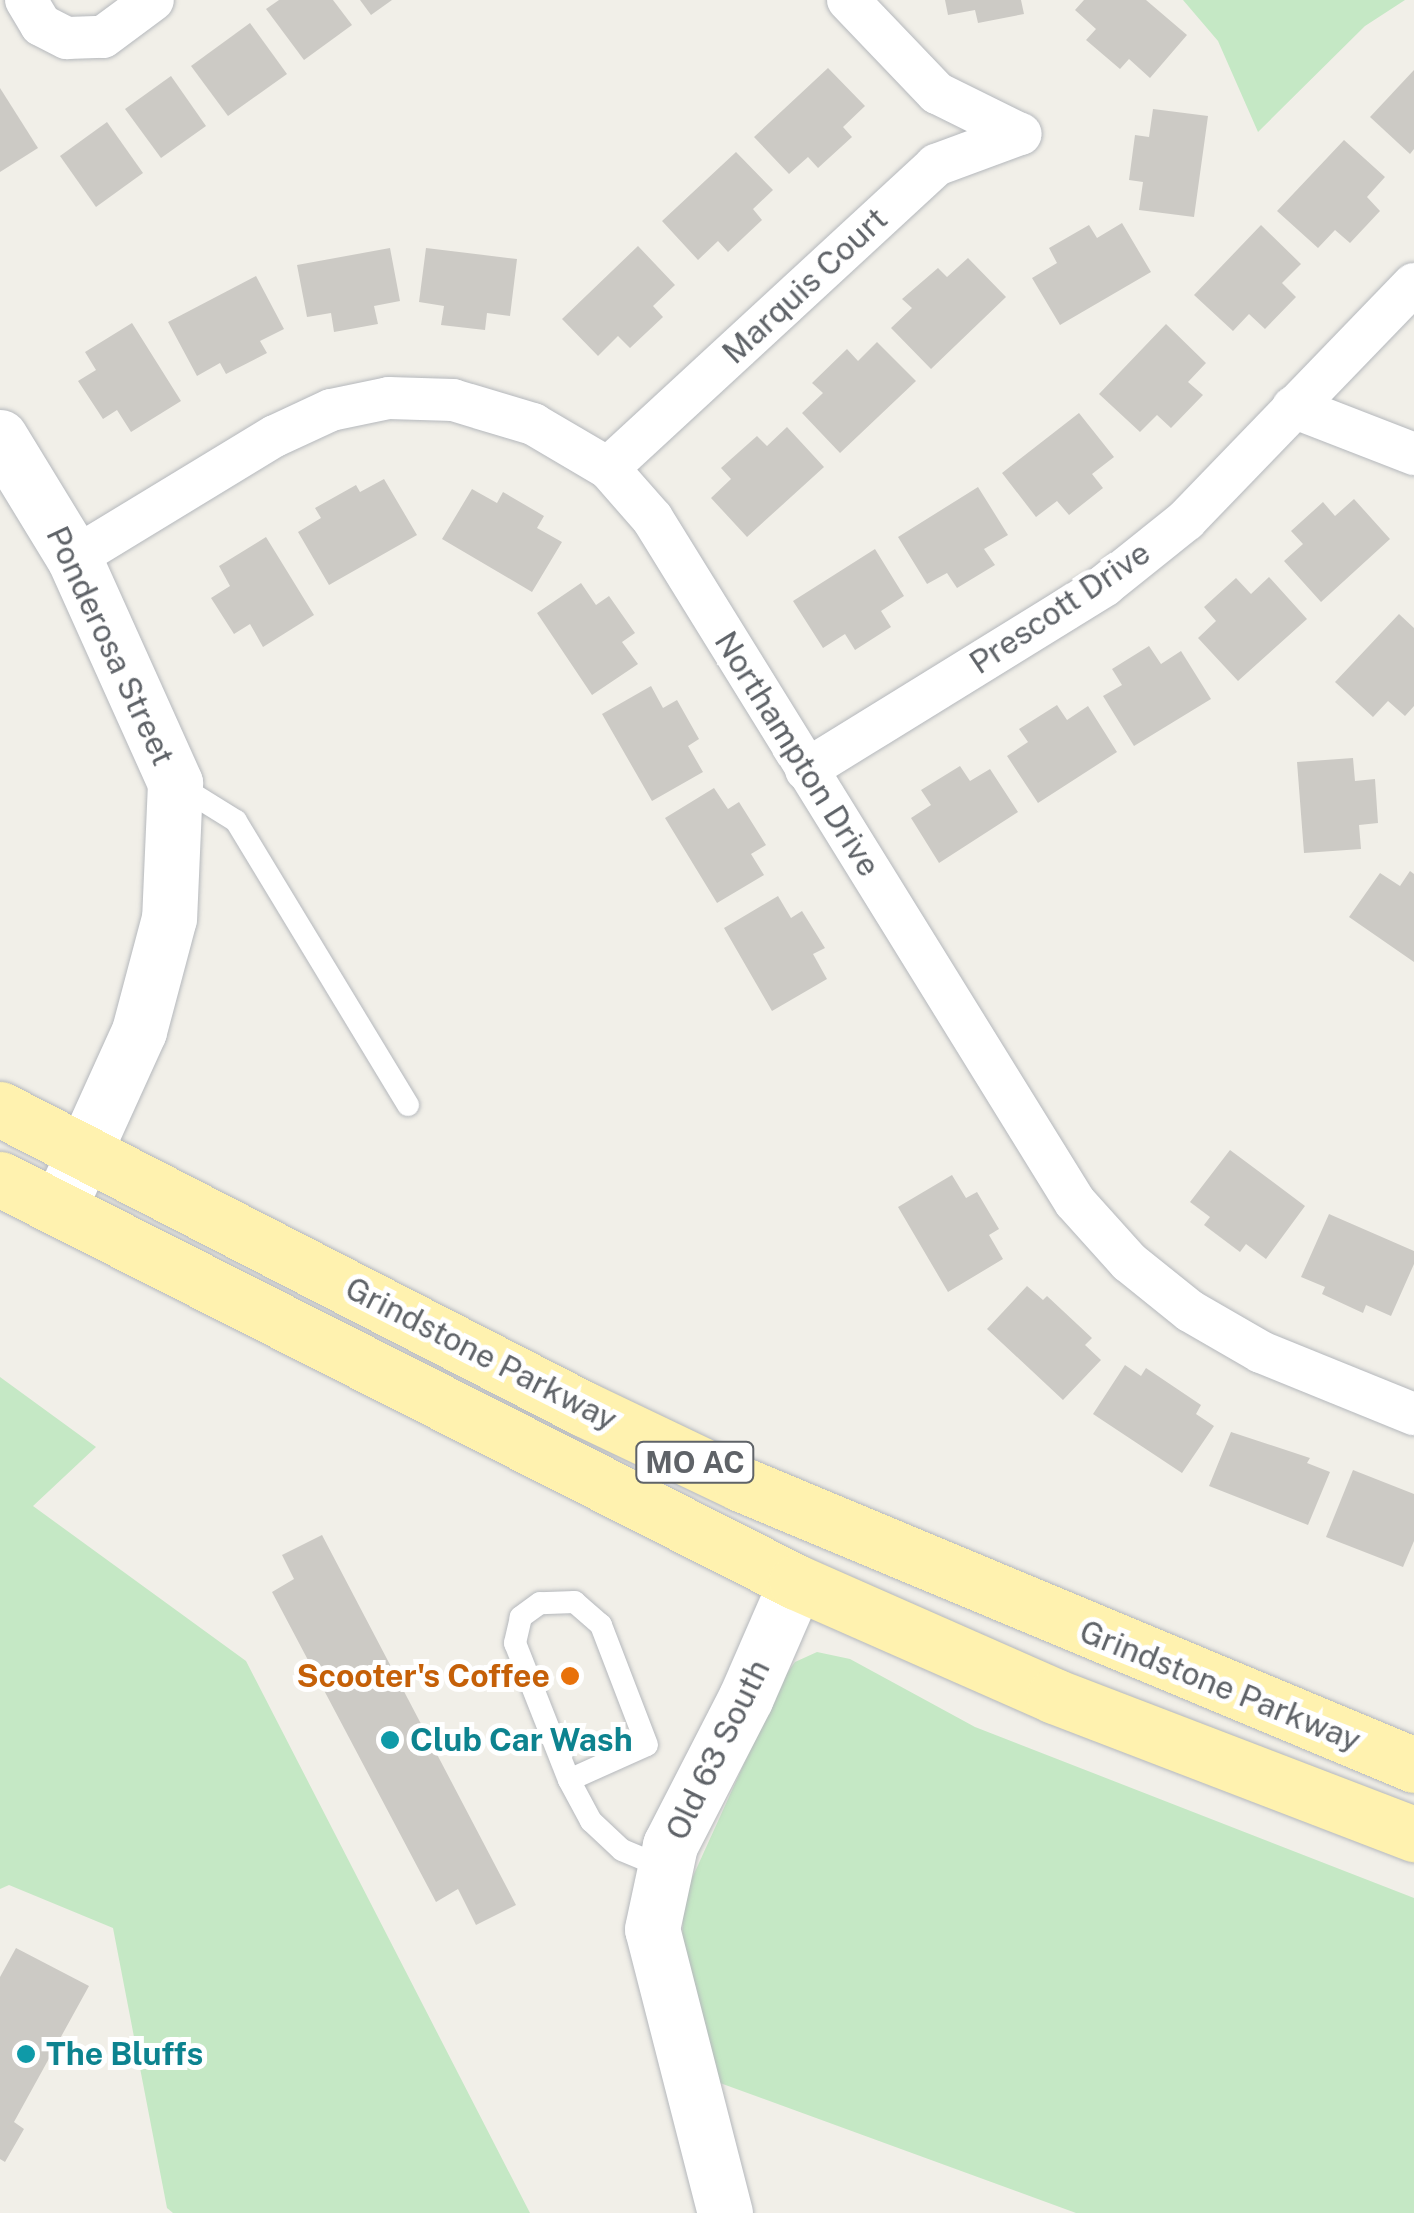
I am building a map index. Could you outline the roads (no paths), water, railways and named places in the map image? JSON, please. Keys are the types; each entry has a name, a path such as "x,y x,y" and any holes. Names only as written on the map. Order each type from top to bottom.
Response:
{"main road":[{"name":"Grindstone Parkway","path":"0,1109 584,1409 741,1484 1414,1765"},
{"name":"Grindstone Parkway","path":"0,1179 796,1582 1054,1696 1414,1834"}],"street":[{"path":"26,0 42,25 67,38 103,37 153,0"},
{"name":"Marquis Court","path":"608,468 936,165 1020,134 938,93 848,0"},
{"name":"Prescott Drive","path":"806,770 1105,585 1186,520 1414,284"},
{"name":"Northampton Drive","path":"74,558 275,436 331,410 389,398 453,400 533,424 608,468 652,518 1075,1202 1129,1262 1190,1311 1261,1352 1414,1414"},
{"path":"1293,407 1414,454"},
{"name":"Ponderosa Street","path":"0,437 74,558 174,783 169,918 139,1031 88,1151 59,1207"},
{"name":"Old 63 South","path":"725,2213 652,1929 670,1845 746,1697 796,1582"}],"lane":[{"path":"174,783 236,822 408,1105"},
{"path":"569,1780 647,1745 601,1625 575,1602 540,1603 520,1618 515,1643 569,1780 592,1821 622,1850 665,1868"}],"place":[{"name":"Scooter's Coffee","path":"570,1676"},
{"name":"Club Car Wash","path":"390,1740"},
{"name":"The Bluffs","path":"26,2054"}]}
